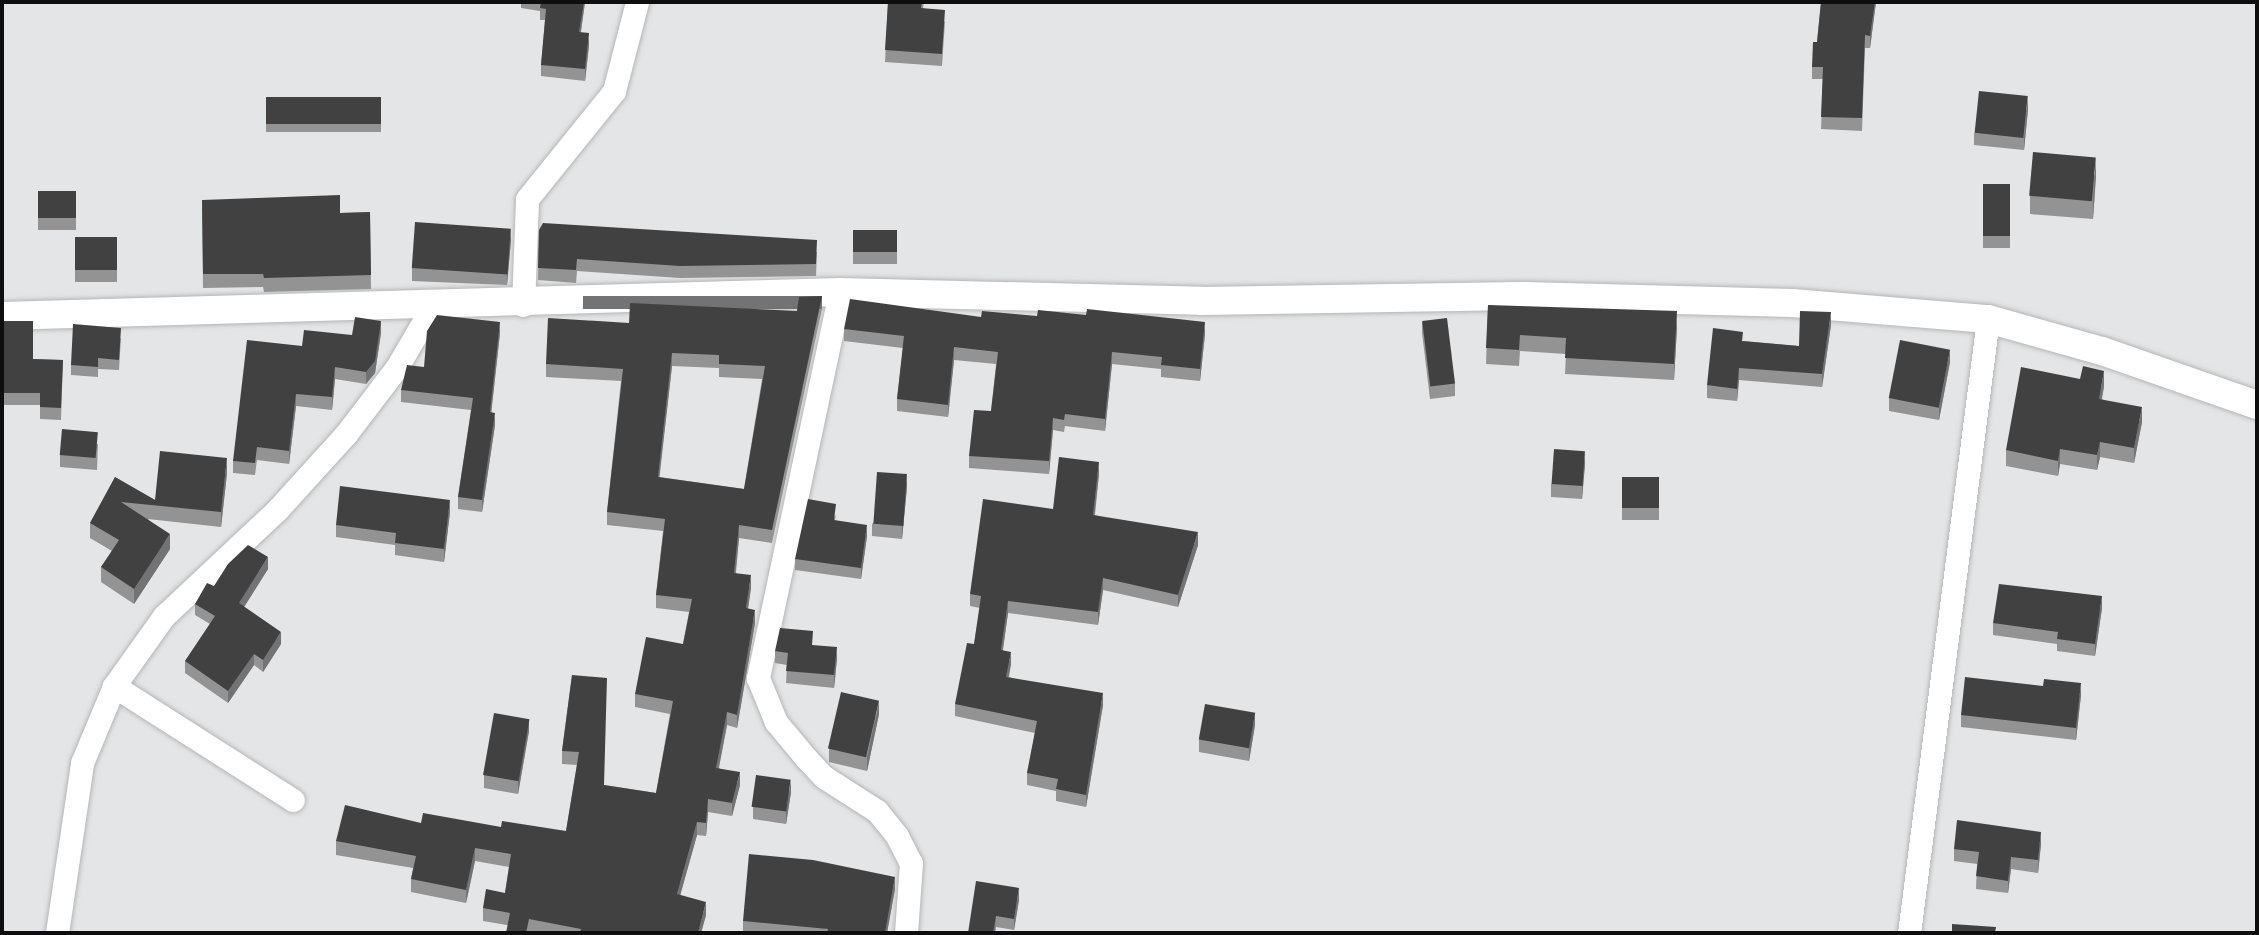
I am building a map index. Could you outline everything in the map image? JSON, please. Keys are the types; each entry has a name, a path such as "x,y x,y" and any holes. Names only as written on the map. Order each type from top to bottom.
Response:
{"street":[{"path":"523,305 527,200 614,91 637,2"},
{"path":"840,292 758,678 776,722 806,758 824,777 877,811 898,836 911,863 906,933"},
{"path":"2,316 523,305 840,292 1201,301 1539,296 1792,303 1988,319 2102,351 2257,405"},
{"path":"57,933 82,763 114,687 164,616 277,510 346,434 397,367 432,307"},
{"path":"1909,933 1988,319"},
{"path":"114,687 293,800"}],"building":[{"path":"541,2 584,2 579,32 589,33 585,69 541,65 546,9 540,8"},
{"path":"888,2 922,2 921,8 945,10 942,54 885,50"},
{"path":"1821,2 1875,2 1870,36 1865,35 1862,118 1821,117 1823,67 1812,67 1813,42 1817,42"},
{"path":"1979,91 2028,96 2023,138 1975,133"},
{"path":"266,97 381,97 381,124 266,124"},
{"path":"2033,152 2096,157 2092,201 2029,196"},
{"path":"1983,184 2010,184 2010,236 1983,236"},
{"path":"38,191 76,191 76,218 38,218"},
{"path":"340,195 340,213 370,212 371,275 264,278 263,274 203,274 202,200"},
{"path":"415,222 511,229 508,275 412,268"},
{"path":"543,223 817,240 816,264 680,266 577,259 576,270 538,268 539,230"},
{"path":"853,230 897,230 897,252 853,252"},
{"path":"75,237 117,237 117,270 75,270"},
{"path":"822,296 772,530 739,525 734,573 751,575 746,608 755,610 737,715 727,712 716,768 740,772 732,803 708,799 706,823 697,822 677,894 706,902 698,933 580,933 581,929 529,919 526,933 506,933 510,913 483,908 486,889 505,893 511,854 475,848 466,890 411,879 416,856 336,841 345,805 421,823 423,813 501,827 502,821 566,831 579,752 562,751 572,675 607,678 604,785 656,793 673,701 635,694 646,637 683,644 692,599 656,595 665,519 607,512 623,369 546,364 548,318 629,323 630,303 797,311 799,297","holes":["672,353 719,355 719,364 765,366 744,489 658,477"]},
{"path":"850,299 981,317 982,311 1037,316 1038,310 1086,315 1087,309 1205,322 1200,369 1161,365 1162,357 1112,352 1105,419 1065,414 1064,420 1053,418 1049,461 969,456 974,410 991,411 998,352 954,347 948,405 897,399 904,336 844,329"},
{"path":"1488,305 1677,311 1674,364 1565,358 1566,338 1520,335 1519,350 1486,348"},
{"path":"1800,311 1831,312 1822,374 1739,368 1737,389 1707,385 1713,328 1743,332 1742,341 1799,346"},
{"path":"437,315 500,322 490,412 495,413 482,500 458,497 473,398 401,390 407,365 424,367 427,331"},
{"path":"355,317 381,321 375,361 366,372 335,367 332,397 296,394 289,451 257,447 255,463 233,461 247,340 302,346 304,330 352,335"},
{"path":"1447,318 1455,384 1430,387 1422,321"},
{"path":"2,321 33,321 33,359 63,360 61,408 40,407 40,393 2,393"},
{"path":"73,324 121,328 119,360 98,358 98,367 71,365"},
{"path":"1900,340 1950,350 1939,408 1889,398"},
{"path":"2083,366 2104,371 2099,399 2142,407 2134,448 2100,442 2097,455 2060,449 2058,461 2006,450 2021,367 2080,379"},
{"path":"62,429 98,432 96,458 60,455"},
{"path":"1554,449 1585,451 1582,486 1552,484"},
{"path":"160,451 227,458 221,512 121,502 170,534 134,589 101,567 119,540 90,523 115,477 155,500"},
{"path":"1059,457 1099,462 1093,515 1198,532 1178,595 1103,578 1098,612 1008,601 1001,650 1011,652 1006,677 1103,693 1086,795 1056,789 1058,779 1027,773 1037,721 955,704 967,643 974,644 981,596 970,594 983,499 1053,509"},
{"path":"877,472 907,474 903,526 873,524"},
{"path":"1622,477 1659,477 1659,508 1622,508"},
{"path":"340,486 450,500 444,549 395,543 396,533 336,525"},
{"path":"808,499 836,504 834,520 867,525 861,568 795,559"},
{"path":"248,545 268,557 239,603 281,632 263,660 254,654 228,691 185,661 215,616 195,604 207,583 214,586 228,564"},
{"path":"1999,584 2102,596 2095,644 2057,639 2058,632 1993,623"},
{"path":"780,628 813,631 812,645 837,647 834,675 786,671 788,653 775,651"},
{"path":"1965,677 2043,686 2044,679 2081,683 2076,728 1961,715"},
{"path":"841,692 879,701 866,757 828,749"},
{"path":"1205,704 1255,713 1249,748 1199,739"},
{"path":"494,713 529,719 519,781 483,775"},
{"path":"756,775 791,780 786,812 752,807"},
{"path":"1957,820 2041,832 2038,860 2011,857 2008,881 1976,876 1979,852 1954,849"},
{"path":"749,854 813,860 895,877 885,933 827,933 828,929 743,921"},
{"path":"976,881 1019,888 1014,919 996,916 993,933 968,933"},
{"path":"1952,924 1996,927 1995,933 1952,933"}]}
